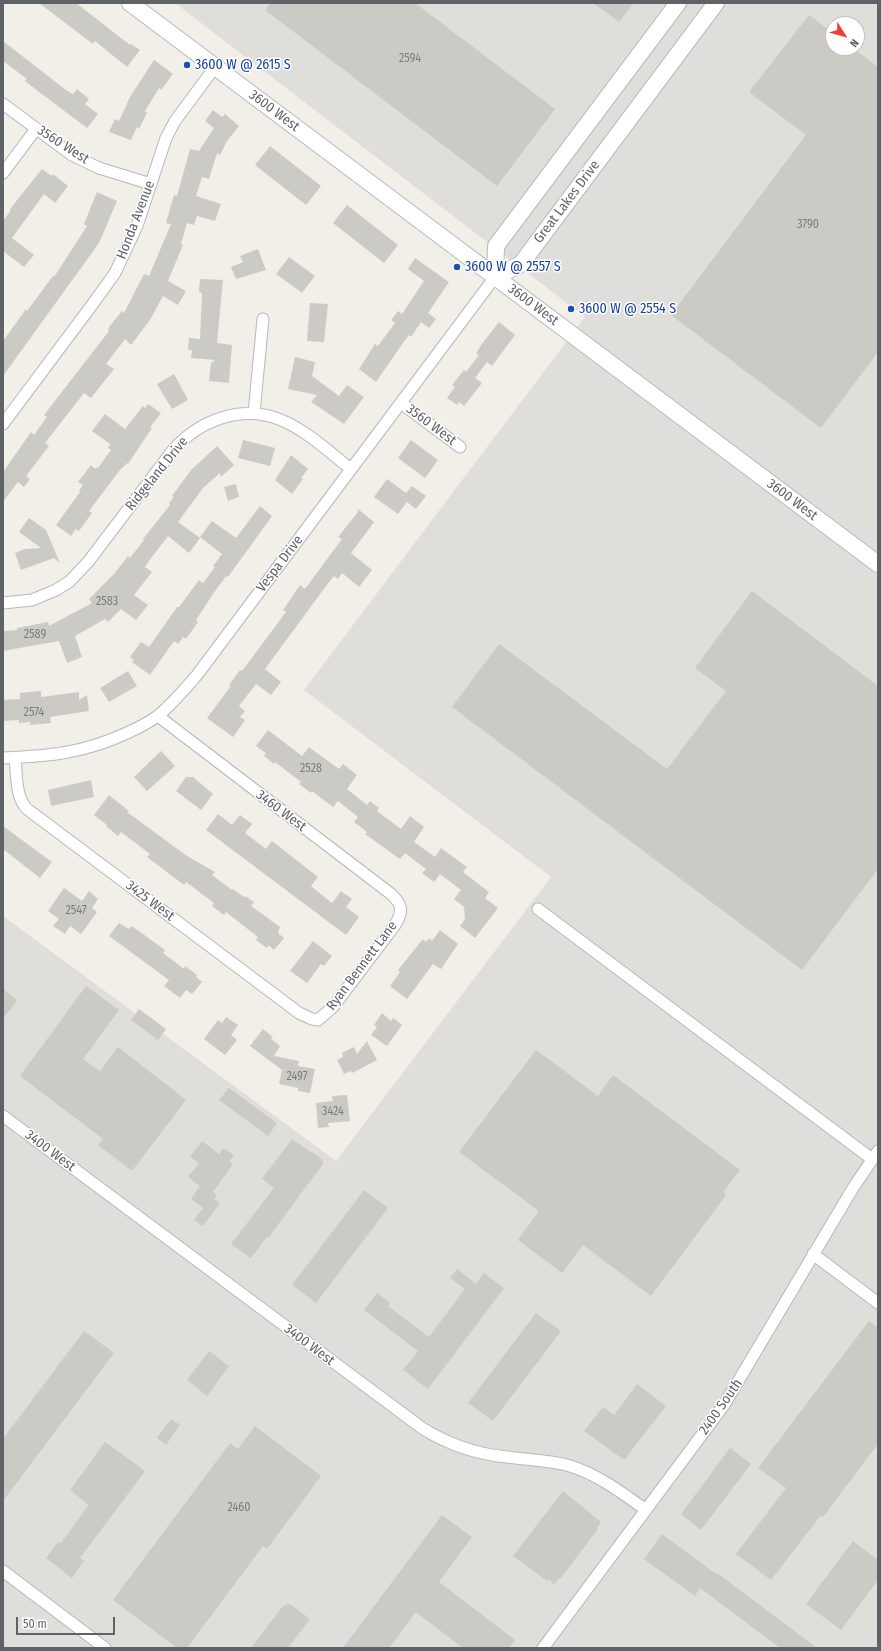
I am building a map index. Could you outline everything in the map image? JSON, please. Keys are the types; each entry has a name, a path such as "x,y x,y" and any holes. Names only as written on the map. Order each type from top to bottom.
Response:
{"street":[{"name":"3600 West","path":"130,3 878,564"},
{"path":"495,277 496,246 678,3"},
{"name":"Great Lakes Drive","path":"495,277 521,264 716,3"},
{"name":"Honda Avenue","path":"3,424 115,273 134,233 162,148 170,131 215,67"},
{"name":"3560 West","path":"3,104 66,151 86,162 151,184"},
{"path":"3,173 36,129"},
{"name":"Vespa Drive","path":"3,758 55,755 94,747 134,729 158,716 176,699 197,675 495,277"},
{"path":"254,413 263,319"},
{"name":"3560 West","path":"401,403 460,447"},
{"name":"Ridgeland Drive","path":"3,603 32,600 56,590 69,582 88,562 182,439 207,422 232,414 254,413 280,420 294,427 351,469"},
{"name":"3460 West","path":"158,716 391,894 402,908"},
{"name":"3425 West","path":"15,758 19,794 27,809 300,1013 312,1019 318,1020"},
{"name":"Ryan Bennett Lane","path":"318,1020 333,1007 395,925 402,908"},
{"path":"538,909 875,1155"},
{"name":"3400 West","path":"3,1116 422,1428 452,1445 467,1450 508,1457 554,1462 575,1468 601,1480 646,1510"},
{"name":"2400 South","path":"543,1648 724,1405 813,1254 875,1155"},
{"path":"813,1254 878,1303"},
{"path":"3,1572 105,1648"}],"shaded area":[{"path":"175,3 878,3 878,1648 3,1648 3,916 336,1161 551,877 304,690 585,317"}],"building":[{"path":"39,3 76,3 130,45 131,44 140,50 127,67 95,41 93,44"},
{"path":"270,3 415,3 555,109 497,186 265,10"},
{"path":"593,3 634,3 619,22"},
{"path":"809,15 825,27 825,56 864,56 878,67 878,352 821,428 671,315 806,135 749,92"},
{"path":"3,41 66,90 73,94 77,89 89,99 85,104 98,114 87,128 30,85 25,81 27,79 3,61"},
{"path":"154,60 173,74 161,90 159,88 145,111 147,113 139,129 137,127 131,140 109,132 115,119 119,121 130,97"},
{"path":"213,110 222,117 225,114 239,126 227,141 220,155 217,153 209,179 202,177 196,196 221,204 215,221 197,216 194,225 187,223 181,244 183,245 168,281 186,291 178,305 163,296 150,320 131,345 125,339 106,364 114,369 91,398 84,393 45,443 49,446 26,476 30,479 24,487 18,482 3,502 3,472 31,432 34,435 47,417 44,415 109,331 109,327 122,311 124,313 144,274 149,276 171,224 166,223 174,195 177,196 190,149 199,151 214,128 205,121"},
{"path":"270,146 321,186 306,205 255,165"},
{"path":"42,169 52,176 53,174 68,186 55,203 44,194 12,238 34,255 24,267 3,251 3,221 11,210 10,209"},
{"path":"97,192 117,201 99,243 3,376 3,341 26,309 27,311 53,276 54,277 87,226 84,224"},
{"path":"347,205 398,245 384,263 333,223"},
{"path":"258,249 266,270 236,279 231,267 243,262 240,256"},
{"path":"289,257 315,276 302,293 276,274"},
{"path":"415,258 449,282 428,313 436,319 429,328 421,322 411,337 409,335 403,343 376,382 359,369 375,344 378,346 395,323 391,320 398,311 402,314 424,281 408,269"},
{"path":"200,279 223,280 217,343 232,345 229,383 209,381 211,363 215,360 191,358 192,350 188,350 189,338 200,339 202,293 199,292"},
{"path":"310,303 328,304 324,342 307,341"},
{"path":"499,322 515,335 492,366 487,362 475,378 482,383 464,406 459,402 457,405 447,398 455,387 452,385 464,370 466,372 479,355 476,354 481,345"},
{"path":"295,357 315,362 312,376 339,396 347,385 364,397 344,424 311,402 317,395 288,389"},
{"path":"174,374 188,400 172,409 157,384"},
{"path":"148,404 161,413 150,427 152,428 128,464 127,463 120,470 89,511 92,513 79,531 76,529 71,536 56,525 80,492 79,491 83,485 78,482 91,465 95,469 97,467 98,468 111,450 108,448 110,444 92,431 105,414 125,429 143,406 145,408"},
{"path":"243,440 275,448 270,466 238,458"},
{"path":"411,440 438,460 425,478 398,458"},
{"path":"217,446 234,465 221,477 220,473 203,488 178,522 200,538 189,553 168,536 145,567 152,572 134,595 148,605 136,620 121,609 108,622 105,619 75,636 82,657 67,663 59,641 3,651 3,631 17,630 17,628 48,622 49,626 92,603 89,599 114,574 128,556 130,558 170,505 169,503 174,497 172,496 191,470"},
{"path":"291,455 308,469 292,494 275,480"},
{"path":"387,479 406,493 412,486 426,496 416,509 407,502 398,514 374,497"},
{"path":"236,484 239,497 228,501 224,487"},
{"path":"260,506 272,516 228,577 226,576 213,594 196,620 198,622 186,639 183,637 178,644 174,641 150,675 132,662 134,660 130,657 141,642 149,647 177,607 179,607 199,580 203,583 215,567 213,566 222,554 200,537 212,521 236,538"},
{"path":"358,509 374,522 351,553 372,570 359,587 342,573 338,579 334,576 265,669 281,682 271,695 256,684 239,706 245,711 240,717 245,720 233,737 207,718 231,686 229,685 240,670 242,671 286,612 283,610 300,585 305,589 342,539 338,537 358,512"},
{"path":"29,518 46,530 60,563 54,558 21,570 15,553 25,549 41,548 19,532"},
{"path":"752,591 878,686 878,869 802,970 452,707 499,644 667,769 726,691 695,668"},
{"path":"128,671 137,686 109,702 100,688"},
{"path":"41,691 41,697 79,692 79,700 87,695 89,711 50,717 51,723 30,725 30,722 19,723 19,720 3,721 3,700 20,699 20,693"},
{"path":"268,730 302,756 309,747 339,769 343,764 357,775 347,789 367,805 370,801 379,808 377,811 401,829 410,816 424,827 414,842 435,857 441,848 467,867 463,872 489,892 485,898 498,908 475,938 460,926 465,919 464,907 454,899 461,890 440,874 434,882 422,873 426,869 405,853 400,859 365,834 367,832 354,822 358,817 338,801 333,807 312,791 311,793 299,784 301,782 275,762 274,764 264,756 266,753 256,746"},
{"path":"161,751 175,766 147,791 134,777"},
{"path":"186,777 193,777 213,794 201,810 176,791"},
{"path":"91,780 94,797 51,806 48,790"},
{"path":"109,795 129,811 127,812 187,856 215,872 212,875 232,890 233,889 254,902 251,906 280,927 278,933 284,938 274,950 268,945 267,948 256,940 258,937 226,912 224,915 212,906 214,903 186,882 184,885 147,857 150,854 121,832 118,836 94,815"},
{"path":"218,814 232,825 240,815 252,824 245,833 266,849 272,841 318,877 311,886 332,903 341,891 352,899 346,907 359,917 346,935 206,830"},
{"path":"3,826 52,862 40,878 3,849"},
{"path":"64,888 82,901 89,891 98,899 92,908 97,912 81,934 70,926 65,934 53,926 59,919 48,911"},
{"path":"119,923 129,929 132,926 165,950 163,953 184,969 185,966 197,975 196,977 202,982 192,994 186,990 180,998 164,986 169,980 109,936"},
{"path":"440,930 458,944 441,969 433,964 407,999 390,986 400,972 398,970 423,939 426,942 429,938 432,941"},
{"path":"313,941 332,956 324,966 321,964 307,983 290,971"},
{"path":"86,986 119,1010 83,1059 100,1071 118,1047 186,1100 132,1171 98,1145 103,1139 20,1076"},
{"path":"3,989 17,1000 3,1019"},
{"path":"139,1009 166,1029 158,1040 131,1020"},
{"path":"382,1013 391,1021 393,1018 402,1025 387,1046 371,1035 377,1027 374,1025"},
{"path":"226,1017 238,1025 231,1035 237,1040 225,1055 204,1039 218,1020 222,1023"},
{"path":"263,1029 273,1037 271,1039 280,1046 274,1056 299,1061 298,1066 315,1069 310,1093 298,1091 298,1088 279,1084 282,1070 250,1046"},
{"path":"367,1041 377,1060 352,1073 351,1071 344,1074 337,1060 343,1057 342,1053 354,1047 357,1054"},
{"path":"536,1050 598,1096 613,1075 740,1170 723,1192 726,1195 651,1296 583,1245 562,1273 518,1240 539,1211 459,1152"},
{"path":"229,1088 277,1123 268,1136 219,1100"},
{"path":"347,1095 350,1121 328,1123 329,1127 318,1128 316,1103 333,1101 332,1096"},
{"path":"292,1139 323,1160 323,1164 268,1238 267,1237 251,1258 231,1244 274,1188 262,1179"},
{"path":"202,1141 219,1154 224,1148 234,1155 229,1162 233,1164 213,1192 217,1195 214,1199 220,1203 203,1226 194,1220 203,1208 191,1199 200,1186 188,1177 199,1163 190,1157"},
{"path":"364,1190 388,1208 316,1303 292,1285"},
{"path":"457,1269 476,1284 484,1273 504,1288 428,1389 403,1370 418,1351 364,1310 377,1293 390,1303 388,1306 429,1337 465,1289 450,1278"},
{"path":"536,1313 561,1331 493,1421 468,1403"},
{"path":"869,1321 878,1328 878,1444 823,1517 821,1515 771,1580 736,1554 786,1488 758,1468"},
{"path":"84,1331 114,1353 3,1501 3,1439"},
{"path":"209,1351 229,1366 207,1396 187,1380"},
{"path":"637,1384 666,1406 624,1460 584,1431 603,1407 614,1415"},
{"path":"171,1419 180,1425 166,1445 157,1438"},
{"path":"255,1426 321,1476 267,1549 263,1546 187,1648 177,1648 113,1600 230,1443 238,1449"},
{"path":"105,1442 145,1471 80,1558 84,1561 72,1578 46,1558 58,1542 61,1543 89,1505 70,1490"},
{"path":"730,1448 751,1464 701,1530 681,1514"},
{"path":"563,1491 601,1522 597,1528 598,1529 560,1579 559,1578 554,1584 548,1579 547,1581 513,1556"},
{"path":"442,1515 472,1537 439,1582 515,1640 509,1648 463,1648 416,1612 389,1648 343,1648"},
{"path":"662,1534 817,1648 780,1648 700,1588 695,1596 644,1559"},
{"path":"853,1541 878,1560 878,1580 841,1630 806,1604"},
{"path":"290,1604 310,1619 288,1648 251,1648 283,1606"}],"place":[{"name":"3600 W @ 2615 S","path":"187,65"},
{"name":"3600 W @ 2557 S","path":"457,267"},
{"name":"3600 W @ 2554 S","path":"571,309"}]}
